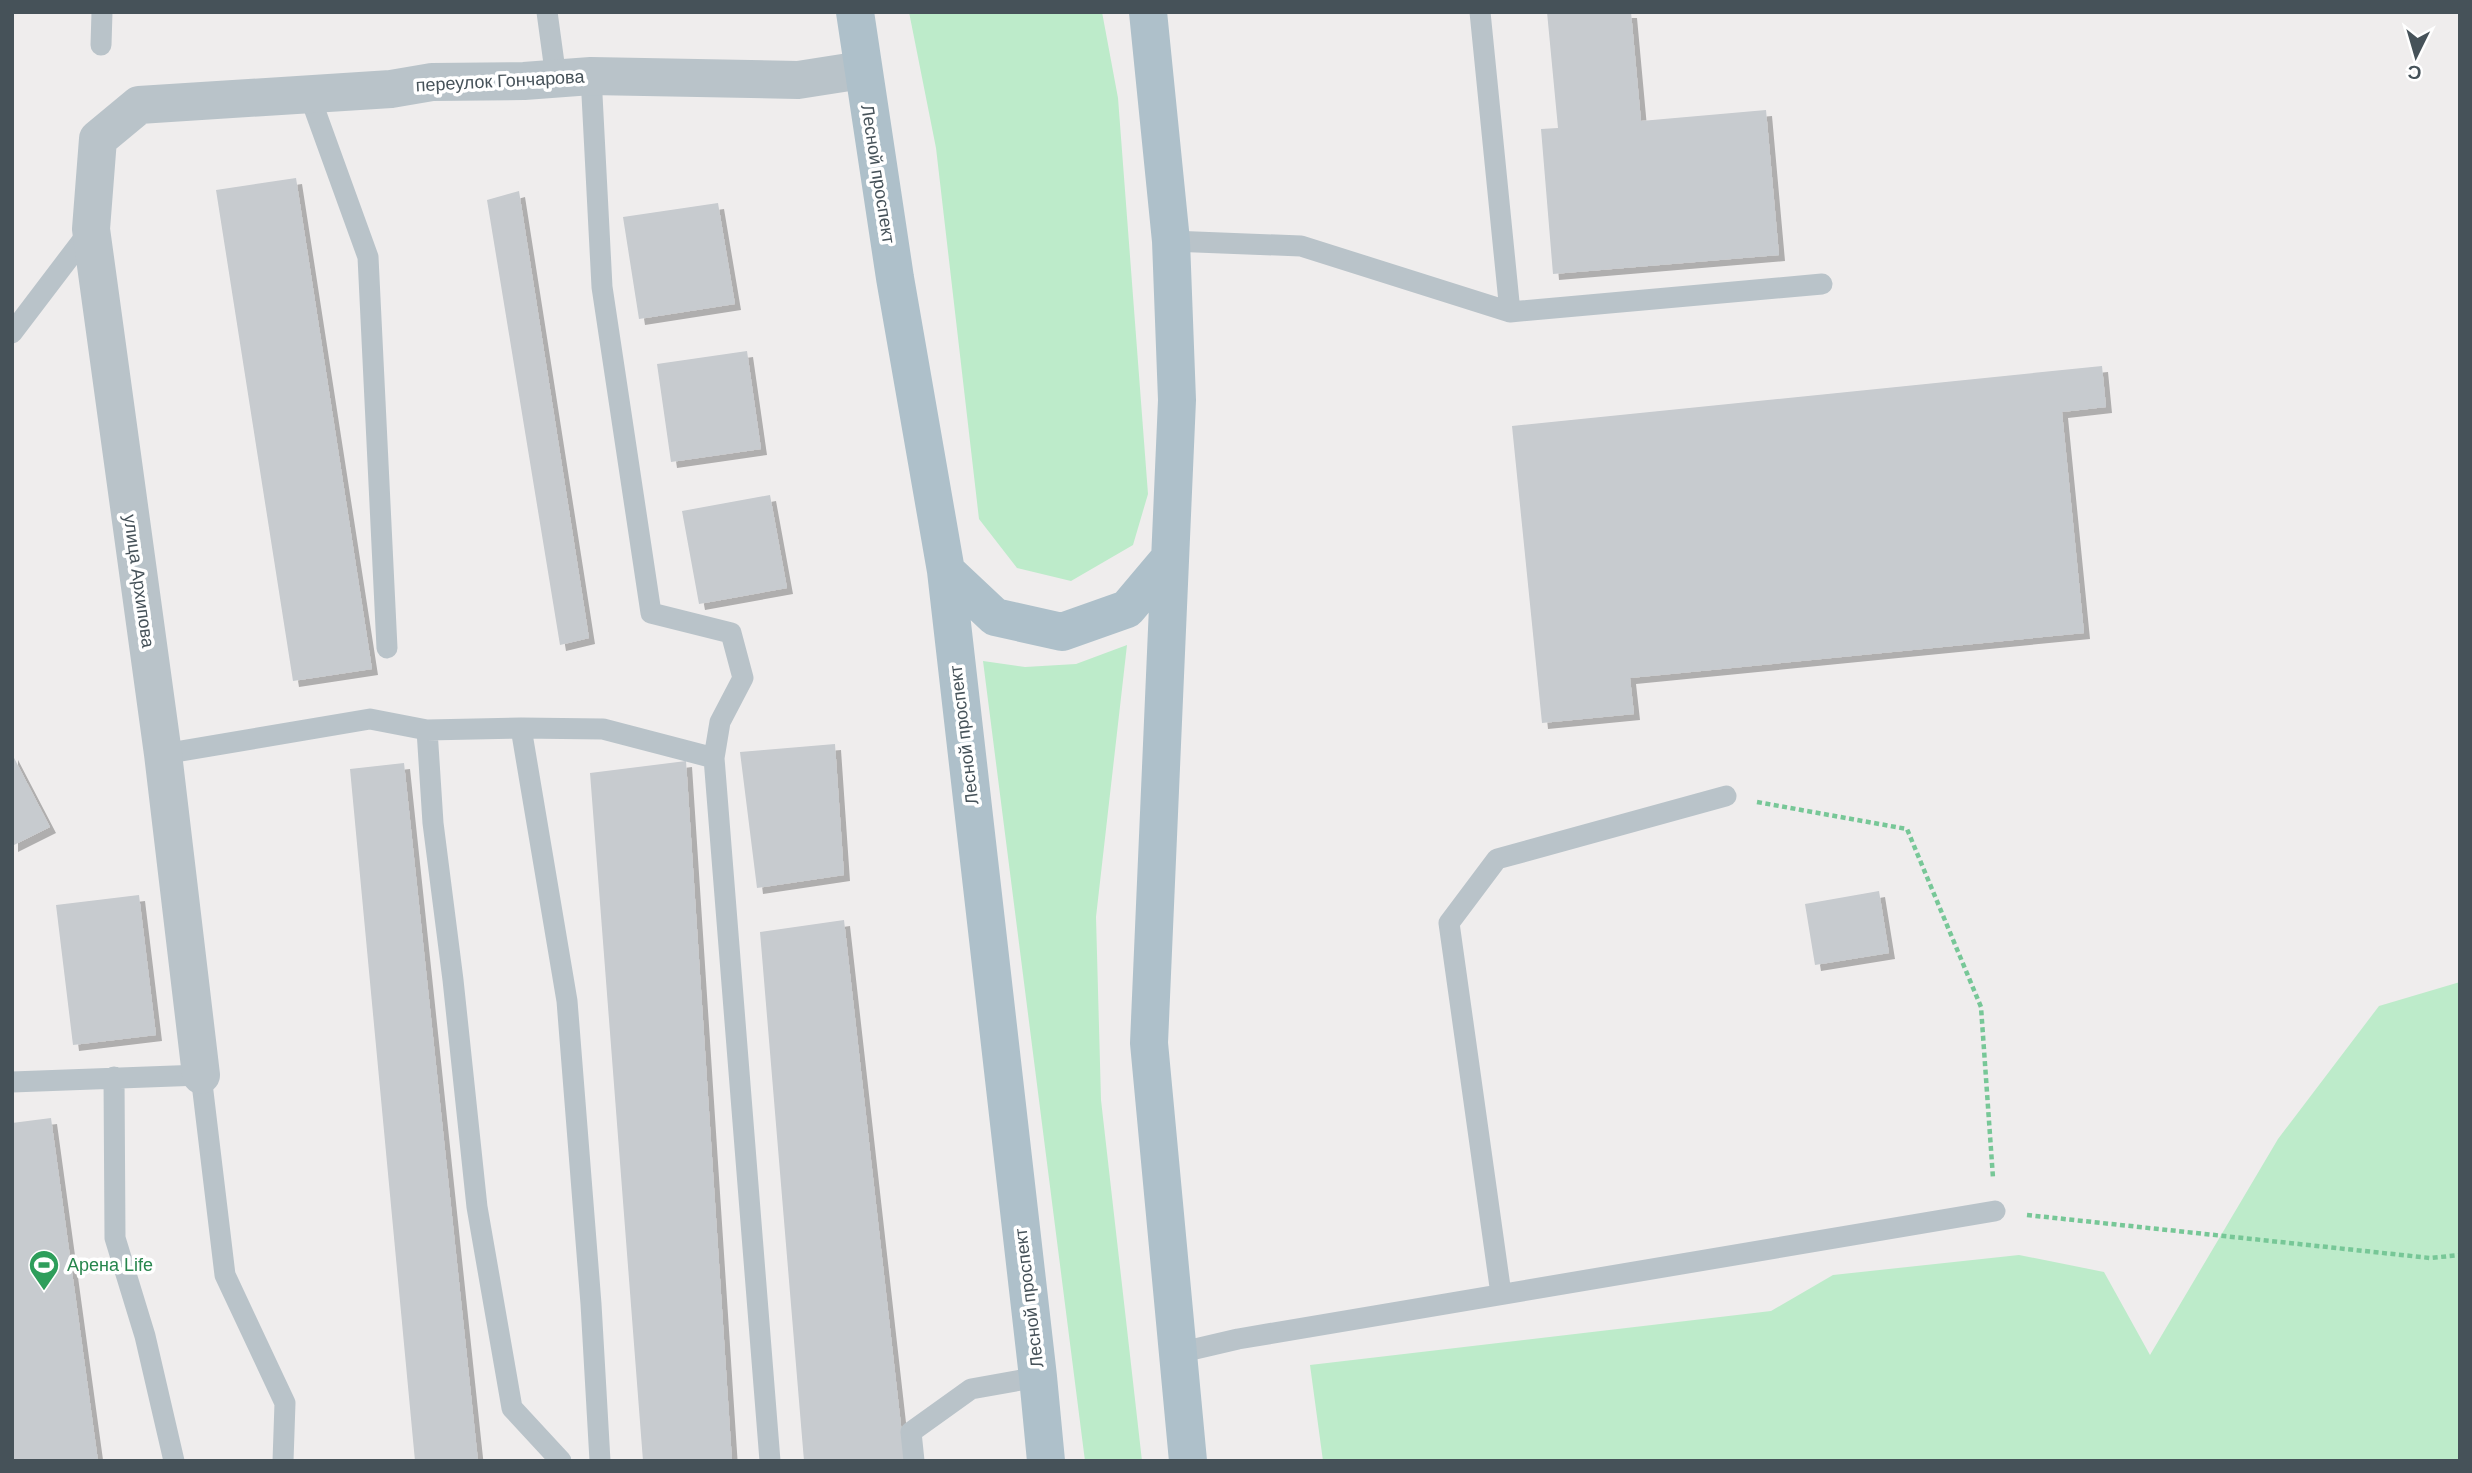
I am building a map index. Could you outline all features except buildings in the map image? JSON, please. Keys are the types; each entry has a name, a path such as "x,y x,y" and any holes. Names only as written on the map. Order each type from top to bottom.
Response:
{"main road":[{"name":"Лесной проспект","path":"855,12 862,70 946,571 1046,1461"},
{"path":"1148,12 1171,241 1177,400 1149,1043 1188,1461"},
{"path":"946,571 995,618 1062,632 1126,610 1170,558"}],"street":[{"name":"переулок Гончарова","path":"139,105 391,89 432,82 573,77 798,80 862,70"},
{"name":"улица Архипова","path":"139,105 98,139 91,229 163,754 201,1075"}],"lane":[{"path":"102,12 102,45"},
{"path":"547,12 573,77 601,287 651,613 731,633 743,678 720,722 715,758 770,1461"},
{"path":"1480,12 1510,312"},
{"path":"309,94 368,257 387,648"},
{"path":"12,333 91,229"},
{"path":"1171,241 1301,246 1510,312 1822,284"},
{"path":"163,754 370,719 427,730 603,729 715,758"},
{"path":"521,728 568,1001 600,1461"},
{"path":"427,730 433,822 477,1208 512,1408 561,1461"},
{"path":"1500,1294 1449,923 1497,859 1726,796"},
{"path":"12,1082 201,1075 225,1275 285,1403 283,1461"},
{"path":"114,1077 115,1238 145,1336 174,1461"},
{"path":"1178,1353 1238,1339 1995,1211"},
{"path":"914,1461 911,1432 971,1389 1038,1377"}],"path":[{"path":"1726,796 1907,829 1981,1007 1995,1211 2430,1258 2460,1255"}],"green space":[{"path":"909,12 1102,12 1118,98 1148,494 1133,545 1071,581 1017,568 979,519 936,148"},
{"path":"1127,645 1096,917 1101,1100 1142,1461 1085,1461 983,661 1025,667 1076,664"},
{"path":"2460,982 2460,1461 1323,1461 1310,1365 1771,1311 1833,1275 2019,1255 2104,1272 2150,1355 2278,1139 2379,1006"}],"place":[{"name":"Арена Life","path":"44,1292"}]}
